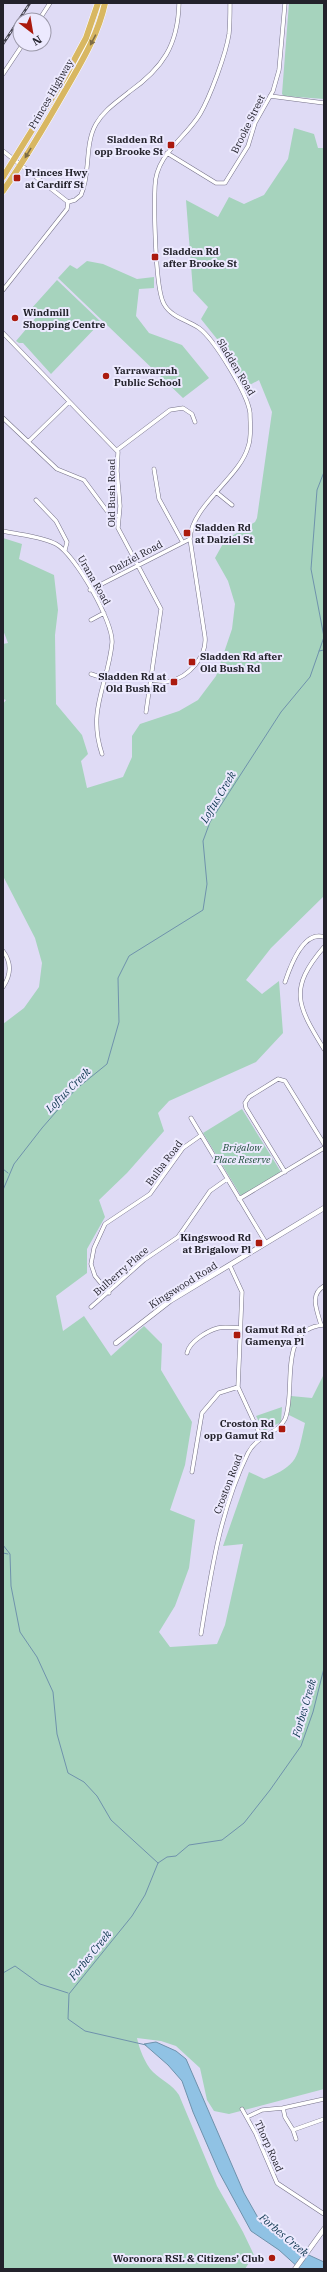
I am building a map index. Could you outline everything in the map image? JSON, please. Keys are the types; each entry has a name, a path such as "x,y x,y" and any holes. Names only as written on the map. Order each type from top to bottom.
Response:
{"highway":[{"name":"Princes Highway","path":"3,177 80,51 92,25 98,3"},
{"name":"Princes Highway","path":"3,190 20,166 96,35 105,3"}],"street":[{"path":"44,12 50,3"},
{"path":"68,202 77,199 82,194 91,138 98,122 107,110 151,76 168,53 177,29 179,3"},
{"name":"Sladden Road","path":"151,680 164,681 175,679 197,662 204,651 205,637 190,539 194,522 248,449 250,435 249,405 210,338 199,328 169,311 161,298 158,283 155,185 159,168 167,153 194,123 206,103 227,41 230,3"},
{"name":"Brooke Street","path":"167,153 216,184 225,182 248,146 255,123 270,96 279,70 285,3"},
{"path":"3,74 18,52"},
{"path":"270,96 324,103"},
{"path":"3,151 20,166 68,202"},
{"path":"3,290 67,209 68,202"},
{"name":"Old Bush Road","path":"3,333 117,450 119,454 117,472 120,506 120,534 161,609 146,712"},
{"path":"29,441 69,402"},
{"path":"117,450 170,410 183,408 192,414 195,422"},
{"path":"3,418 57,469 84,480 107,511 111,515 119,516"},
{"path":"154,469 159,499 182,541"},
{"path":"216,492 232,505"},
{"path":"36,500 60,527 67,542 65,550"},
{"name":"Urana Road","path":"3,531 51,542 65,550 77,564 110,627 112,642 100,693 96,729 102,754"},
{"name":"Dalziel Road","path":"90,590 182,541 190,539"},
{"name":"Urana Road","path":"91,620 104,614"},
{"path":"91,674 103,678"},
{"path":"285,982 291,962 299,950 316,937 324,937"},
{"path":"324,947 307,967 300,988 303,1013 324,1049"},
{"path":"3,951 10,967 3,987"},
{"path":"285,1172 246,1108 245,1103 249,1097 276,1081 284,1080 324,1144"},
{"path":"191,1118 200,1136 266,1243"},
{"name":"Bulba Road","path":"109,1292 95,1276 91,1264 94,1248 103,1228 111,1219 150,1194 183,1148 200,1136"},
{"path":"240,1199 324,1148"},
{"name":"Bulberry Place","path":"91,1307 144,1260 178,1237 210,1191 226,1179"},
{"name":"Kingswood Road","path":"116,1344 170,1301 324,1208"},
{"path":"230,1266 238,1280 242,1292 238,1387 261,1437"},
{"path":"322,1325 314,1298 317,1291 324,1286"},
{"name":"Croston Road","path":"201,1634 220,1529 248,1454 261,1437 278,1428 286,1416 292,1356 296,1344 306,1331 322,1325"},
{"path":"187,1353 192,1343 213,1330 221,1327 240,1328"},
{"path":"192,1472 202,1413 219,1393 238,1387"},
{"path":"247,2117 262,2110 283,2108 324,2099"},
{"path":"283,2108 285,2117 293,2130 296,2140"},
{"name":"Thorp Road","path":"242,2109 277,2183 324,2214"},
{"path":"293,2130 324,2119"},
{"path":"295,2268 324,2229"}],"green space":[{"path":"289,3 324,3 324,99 284,96 282,94"},
{"path":"294,128 314,134 318,148 324,148 324,896 271,948 246,980 262,994 279,981 283,1033 256,1062 169,1101 158,1113 164,1131 127,1173 99,1200 105,1217 87,1249 87,1273 56,1296 63,1331 84,1316 111,1356 144,1326 162,1344 161,1370 192,1422 185,1465 170,1510 195,1520 189,1568 175,1606 159,1632 170,1647 217,1644 225,1625 243,1544 223,1546 249,1472 264,1479 284,1469 295,1459 305,1423 289,1415 291,1396 312,1398 324,1374 324,2089 229,2114 214,2111 207,2100 200,2068 176,2046 161,2041 137,2038 147,2065 179,2095 217,2186 254,2255 245,2269 3,2269 3,1024 24,1008 39,987 42,963 35,938 3,876 3,704 6,700 3,699 3,644 8,643 3,630 3,538 22,544 19,559 54,575 58,610 55,635 56,704 82,735 88,754 81,761 87,788 123,777 132,757 132,736 140,724 179,711 198,700 216,676 232,629 235,604 228,581 215,558 225,540 255,522 257,518 272,412 259,380 246,387 233,359 201,319 208,307 193,291 186,200 218,217 229,197 244,204 264,195 288,159"},
{"path":"87,261 103,264 137,279 154,277 154,288 139,289 136,316 149,333 182,345 209,378 183,398 58,278 70,265 77,269"},
{"path":"57,280 101,322 51,374 23,343 16,341 38,315 31,309"},
{"name":"Brigalow Place Reserve","path":"242,1109 281,1172 241,1196 203,1133"},
{"path":"282,1407 281,1422 264,1431 256,1416"}],"water":[{"name":"Forbes Creek","path":"156,2042 176,2051 186,2059 244,2193 261,2223 300,2251 324,2262 324,2269 300,2269 279,2250 251,2231 219,2172 193,2112 182,2081 168,2065 144,2044"}],"waterway":[{"name":"Loftus Creek","path":"3,1190 14,1164 42,1128 75,1090 107,1064 119,1022 118,978 129,956 203,910 207,884 203,841 210,822 281,712 310,677 324,637 311,569 317,490 324,472"},
{"name":"Loftus Creek","path":"319,651 324,650"},
{"path":"3,1169 8,1173"},
{"path":"3,1545 10,1554 11,1586 20,1632 37,1657 53,1692 57,1734 68,1773 84,1782 97,1796 111,1820 158,1863"},
{"path":"3,1553 8,1554"},
{"name":"Forbes Creek","path":"146,2045 85,2031 68,2019 69,1994 132,1916 145,1895 158,1863 167,1857 176,1856 189,1845 222,1840 244,1823 270,1790 301,1746 313,1712 324,1668"},
{"path":"3,1973 15,1966 40,1984 68,1993"}],"railway":[{"path":"3,44 30,3"}],"place":[{"name":"Sladden Rd opp Brooke St","path":"171,145"},
{"name":"Princes Hwy at Cardiff St","path":"17,178"},
{"name":"Sladden Rd after Brooke St","path":"155,257"},
{"name":"Windmill Shopping Centre","path":"15,318"},
{"name":"Yarrawarrah Public School","path":"106,376"},
{"name":"Sladden Rd at Dalziel St","path":"187,533"},
{"name":"Sladden Rd after Old Bush Rd","path":"192,662"},
{"name":"Sladden Rd at Old Bush Rd","path":"174,682"},
{"name":"Kingswood Rd at Brigalow Pl","path":"259,1243"},
{"name":"Gamut Rd at Gamenya Pl","path":"237,1335"},
{"name":"Croston Rd opp Gamut Rd","path":"282,1429"},
{"name":"Woronora RSL & Citizens’ Club","path":"272,2258"}]}
